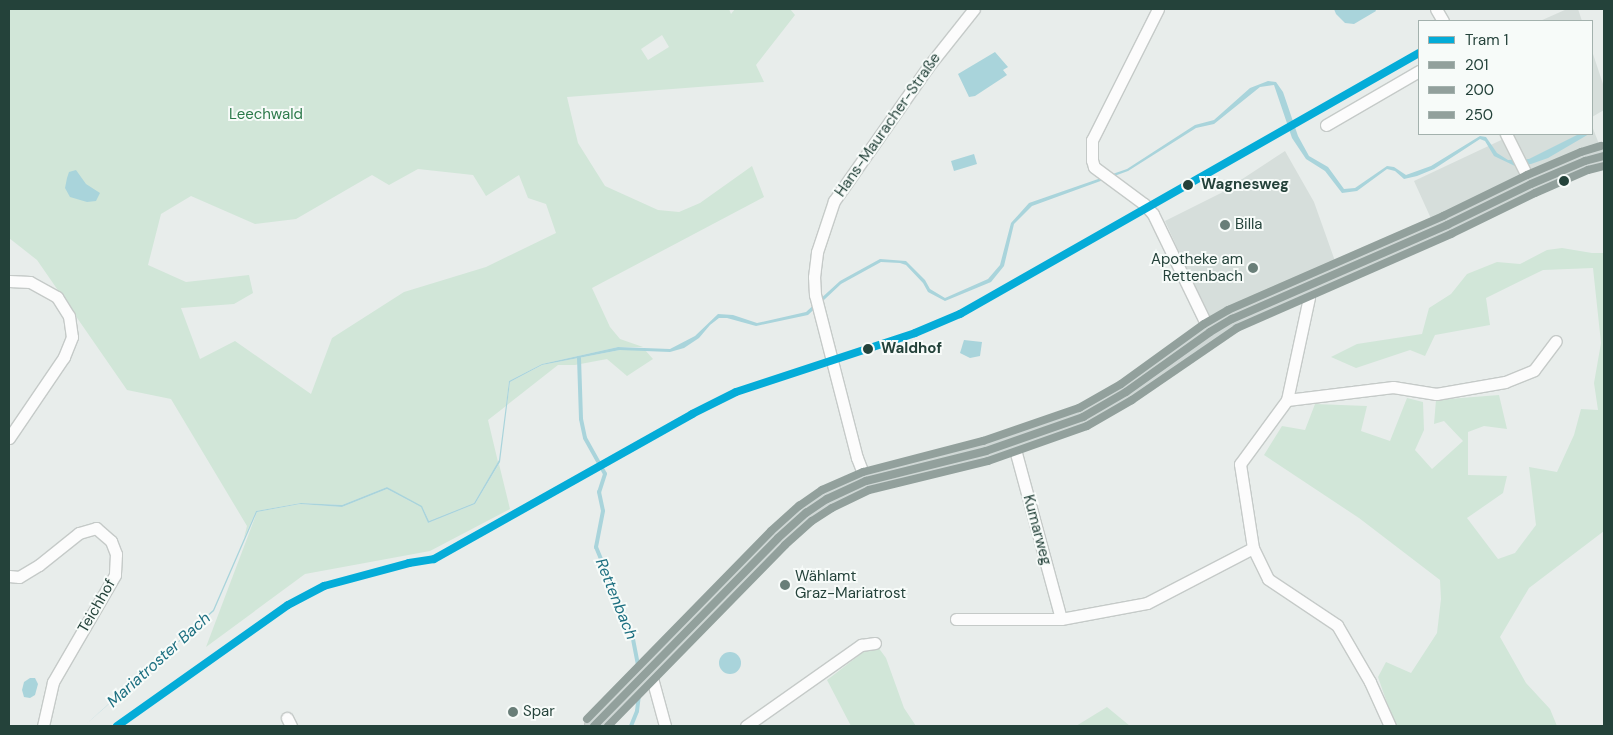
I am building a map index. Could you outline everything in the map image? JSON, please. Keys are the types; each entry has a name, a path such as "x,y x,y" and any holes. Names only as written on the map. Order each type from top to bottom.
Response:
{"main road":[{"path":"594,726 798,519 835,494 866,481 1013,442 1060,426 1104,406 1210,332 1232,319 1447,225 1528,176 1604,156"}],"street":[{"name":"Hans-Mauracher-Straße","path":"866,481 857,458 815,295 814,277 817,252 834,201 927,68 974,9"},
{"path":"1158,9 1092,140 1092,160 1097,169 1144,204 1154,214 1210,332"},
{"path":"1436,9 1442,20"},
{"path":"1326,125 1418,72"},
{"path":"1506,135 1528,176"},
{"path":"9,281 30,282 57,297 68,316 72,337 55,371 9,438"},
{"path":"1306,286 1309,296 1287,400 1240,464 1252,548 1268,579 1337,625 1370,682 1390,726"},
{"path":"1287,400 1393,387 1436,394 1505,382 1534,370 1556,341"},
{"name":"Kumarweg","path":"1013,442 1061,619"},
{"name":"Teichhof","path":"9,576 18,576 39,565 79,533 96,528 111,541 116,554 115,575 53,682 43,726"},
{"path":"956,619 1061,619 1147,603 1252,548"},
{"path":"746,726 861,645 875,643"},
{"path":"639,680 652,678 665,726"}],"shaded area":[{"path":"1567,9 1578,9 1582,20 1542,20"},
{"path":"1593,54 1604,87 1604,110 1593,116"},
{"path":"1593,129 1599,144 1526,173 1509,184 1433,223 1414,181 1512,135 1593,135"},
{"path":"1285,151 1314,202 1335,261 1209,318 1165,221 1221,193"}],"green space":[{"name":"Leechwald","path":"9,9 729,9 731,14 735,9 790,9 795,15 756,65 764,82 567,97 578,143 605,186 658,210 679,212 700,203 752,166 764,197 592,288 610,327 620,339 643,347 618,347 542,364 509,381 506,406 488,420 498,462 474,503 429,521 422,506 428,523 475,504 499,464 510,509 430,551 305,574 206,647 257,512 300,504 342,507 387,489 419,506 387,487 342,505 301,503 256,511 244,538 247,526 171,399 127,390 37,260 9,238","holes":["662,35 669,47 648,60 641,49","418,169 473,175 486,196 519,175 528,198 546,204 556,233 486,267 404,292 332,338 311,394 235,341 200,359 181,308 234,304 253,293 249,275 186,282 148,265 161,214 191,196 255,224 296,219 372,175 389,185"]},
{"path":"1562,248 1604,253 1604,531 1529,588 1500,637 1526,683 1550,709 1557,726 1395,726 1378,677 1386,662 1411,673 1437,633 1441,599 1440,580 1359,518 1264,455 1282,426 1305,430 1315,404 1367,406 1361,431 1390,441 1407,398 1423,402 1424,430 1415,450 1432,469 1463,441 1444,421 1434,424 1436,400 1499,395 1507,429 1484,426 1468,432 1468,475 1507,476 1503,493 1467,518 1498,559 1515,553 1536,525 1529,467 1557,472 1574,435 1581,409 1598,410 1594,383 1601,343 1593,268 1543,270 1486,298 1490,325 1435,335 1425,356 1410,350 1356,368 1331,357 1357,344 1422,334 1429,308 1451,294 1467,274 1497,262 1520,264 1547,250"},
{"path":"620,350 645,350 653,359 627,376 607,359 575,365 558,365 507,405 510,382 542,365"},
{"path":"875,643 886,658 904,708 916,726 851,726 827,680"},
{"path":"1107,707 1130,726 1076,726"}],"water":[{"path":"1334,9 1375,9 1376,11 1354,24 1345,23 1336,14"},
{"path":"995,52 1008,67 1003,70 1007,75 975,96 969,97 958,74"},
{"path":"1268,81 1276,82 1283,92 1298,136 1309,156 1328,167 1344,189 1355,188 1387,166 1394,167 1406,175 1431,166 1480,136 1486,137 1497,153 1508,160 1529,159 1577,135 1587,135 1548,158 1531,164 1515,166 1494,156 1485,141 1480,139 1434,169 1417,176 1404,179 1395,171 1387,169 1357,191 1342,193 1325,171 1306,159 1292,138 1274,85 1260,87 1214,124 1196,128 1128,171 1032,206 1014,224 1004,266 991,282 945,301 928,292 923,283 906,265 881,262 841,284 808,315 756,326 727,318 719,318 699,338 684,348 670,352 620,350 542,365 510,382 500,462 475,504 428,523 421,507 387,489 342,507 300,504 257,512 214,611 84,726 213,610 256,511 301,503 342,505 387,487 422,506 429,521 474,503 499,460 509,381 542,364 618,347 670,349 695,336 718,314 733,315 757,323 806,312 840,281 880,259 906,261 925,280 930,289 945,298 988,279 1000,265 1011,223 1029,203 1127,169 1195,125 1214,120 1250,88"},
{"path":"974,154 977,164 954,171 951,161"},
{"path":"76,170 86,184 100,193 96,201 87,202 70,197 65,188 67,178 69,172"},
{"path":"964,340 982,342 980,356 970,358 960,353"},
{"path":"730,652 738,655 741,663 738,671 730,674 722,671 719,663 722,655"},
{"path":"30,678 35,678 38,684 35,695 30,698 24,697 22,690 24,682"}],"waterway":[{"name":"Rettenbach","path":"579,358 581,419 585,438 605,474 599,492 603,511 596,547 632,634 639,670"},
{"name":"Rettenbach","path":"631,726 637,711 640,687"}],"tram line":[{"name":"1","path":"117,726 288,605 324,586 409,563 434,559 692,414 736,392 915,333 960,314 1418,54"}],"transit line":[{"name":"250","path":"587,719 771,531 799,506 822,490 863,472 983,441 1079,408 1121,384 1204,324 1228,310 1443,216 1527,175 1581,152 1601,146"},
{"name":"201","path":"594,726 778,538 806,513 827,499 866,481 986,451 1083,417 1126,392 1210,332 1232,319 1447,225 1531,184 1585,161 1604,156"},
{"name":"200","path":"608,726 785,545 812,521 832,508 869,490 988,461 1087,426 1132,400 1237,328 1451,234 1535,193 1588,170 1604,166"}],"place":[{"name":"Wagnesweg","path":"1188,185"},
{"name":"Billa","path":"1225,225"},
{"name":"Apotheke am Rettenbach","path":"1253,268"},
{"name":"Waldhof","path":"868,349"},
{"name":"Wählamt Graz-Mariatrost","path":"785,585"},
{"name":"Spar","path":"513,712"}],"water label":[{"name":"Mariatroster Bach","path":"159,660"}]}
